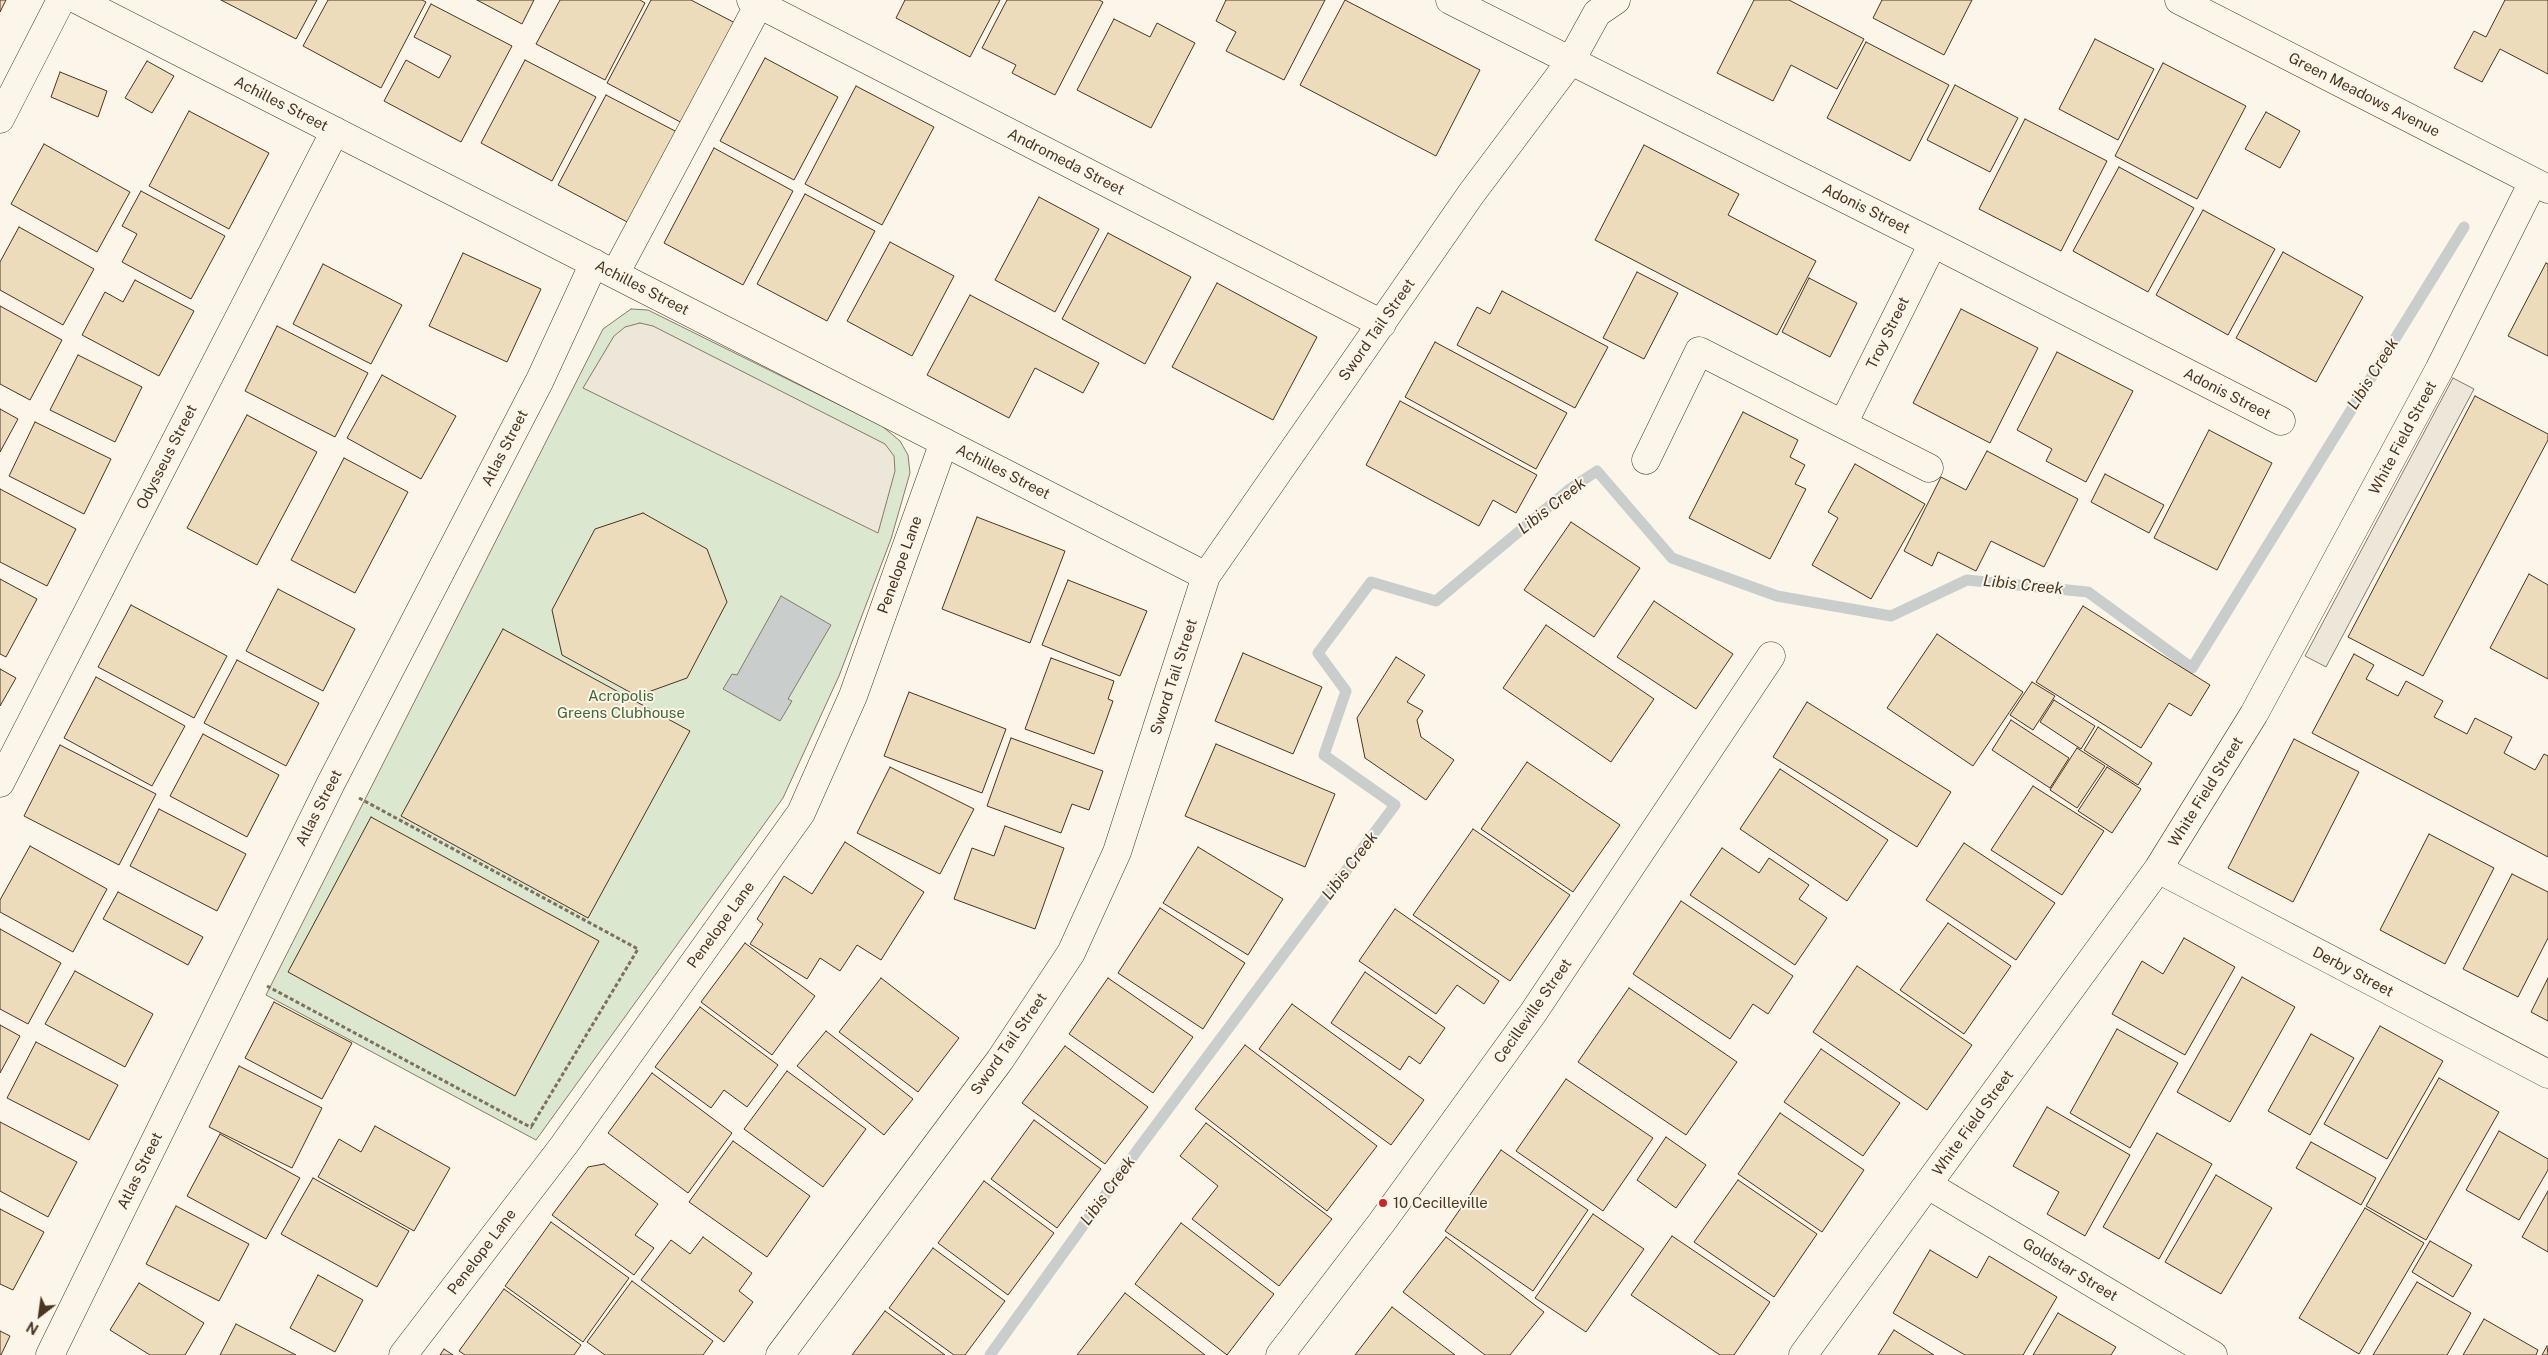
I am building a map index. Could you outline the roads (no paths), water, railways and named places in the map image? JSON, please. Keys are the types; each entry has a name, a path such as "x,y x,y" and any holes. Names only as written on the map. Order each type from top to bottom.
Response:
{"street":[{"path":"0,119 62,0"},
{"name":"Achilles Street","path":"78,0 1206,576"},
{"name":"Adonis Street","path":"1450,0 1933,243 2281,422"},
{"name":"Green Meadows Avenue","path":"2179,0 2540,186"},
{"name":"Atlas Street","path":"50,1355 331,783 540,380 755,2"},
{"name":"Andromeda Street","path":"755,2 1382,324"},
{"name":"Sword Tail Street","path":"780,1355 1000,1060 1071,953 1117,852 1206,576 1471,194 1570,62 1603,4"},
{"name":"Odysseus Street","path":"0,783 335,131"},
{"name":"White Field Street","path":"1804,1355 2158,869 2254,714 2540,186"},
{"name":"Troy Street","path":"1843,424 1933,243"},
{"path":"1646,460 1699,351 1929,468"},
{"name":"Penelope Lane","path":"403,1355 564,1145 801,814 853,696 944,442"},
{"name":"Cecilleville Street","path":"1280,1355 1382,1222 1533,1013 1771,656"},
{"name":"Derby Street","path":"2158,869 2548,1074"},
{"name":"Goldstar Street","path":"1928,1185 2213,1355"}],"waterway":[{"name":"Libis Creek","path":"990,1355 1139,1148 1395,805 1324,755 1346,691 1318,653 1371,582 1436,601 1571,488 1597,471 1672,558 1777,596 1891,616 1967,580 2088,592 2192,668 2464,227"}],"place":[{"name":"10 Cecilleville","path":"1383,1203"}],"park label":[{"name":"Acropolis Greens Clubhouse","path":"621,704"}]}
